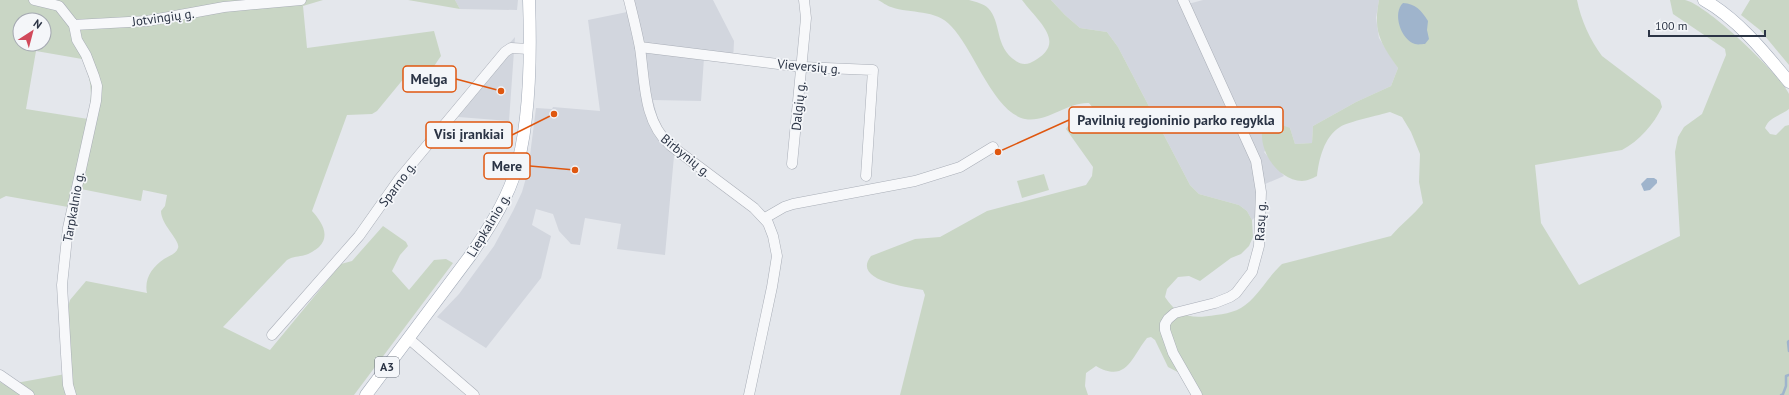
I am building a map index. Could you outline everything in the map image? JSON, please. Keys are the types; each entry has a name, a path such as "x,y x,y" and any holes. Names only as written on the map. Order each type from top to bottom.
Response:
{"main road":[{"name":"Liepkalnio g.","path":"366,395 482,240 506,196 515,173 523,138 528,86 529,0"},
{"path":"1704,0 1730,18 1789,82"}],"street":[{"path":"34,0 60,3 74,25"},
{"name":"Jotvingių g.","path":"74,25 147,21 224,7 301,0"},
{"name":"Birbynių g.","path":"629,0 640,47 648,102 658,133 670,145 765,218 773,236 777,256 772,287 751,390 741,395"},
{"name":"Dalgių g.","path":"792,164 806,18 804,0"},
{"name":"Rasų g.","path":"1183,0 1256,161 1261,192 1259,246 1252,272 1236,293 1230,297 1215,303 1175,313 1168,318 1165,324 1165,330 1173,353 1197,395"},
{"name":"Tarpkalnio g.","path":"71,395 68,384 62,285 68,228 96,101 97,86 86,55 77,40 74,25"},
{"name":"Vieversių g.","path":"640,47 802,67 873,70 866,176"},
{"name":"Sparno g.","path":"272,335 359,236 400,178 505,52 511,48 529,48"},
{"path":"765,218 775,211 793,204 915,181 960,167 993,147"},
{"path":"408,338 474,395"},
{"path":"0,375 29,395"}],"shaded area":[{"path":"455,0 518,0 517,10 460,9"},
{"path":"625,0 713,0 734,41 733,62 704,58 701,101 653,100 660,127 675,145 665,255 617,249 621,224 585,218 580,245 571,244 559,231 553,214 536,209 532,225 551,236 541,278 486,348 437,317 459,294 494,246 522,192 528,171 536,108 552,109 553,107 600,111 588,20 627,12"},
{"path":"1051,0 1187,0 1188,4 1203,0 1379,0 1376,18 1379,38 1398,68 1391,86 1356,102 1313,126 1312,143 1295,144 1290,128 1264,152 1284,176 1265,184 1264,209 1252,220 1247,211 1239,205 1199,194 1190,185 1118,47 1107,32 1080,28"},
{"path":"515,37 509,121 446,116"}],"green space":[{"path":"0,0 323,0 303,6 307,48 434,31 441,56 427,74 405,77 377,111 372,114 347,115 312,211 319,219 323,228 323,242 309,254 287,260 223,327 270,350 341,264 352,261 383,226 406,242 408,246 400,255 392,271 409,290 434,260 446,259 453,263 354,395 0,395 0,382 5,385 71,373 68,307 70,300 86,281 147,293 146,288 150,274 160,262 176,252 178,248 177,241 164,222 162,216 161,211 165,206 167,195 143,190 141,201 71,187 68,207 6,196 0,199","holes":["12,12 52,12 52,52 42,52 82,59 86,67 91,89 88,119 26,109 36,52 12,52"]},
{"path":"408,0 455,0 460,9"},
{"path":"878,0 969,0 982,4 988,8 995,20 1004,49 1009,55 1023,64 1030,63 1042,56 1048,49 1049,41 1043,25 1022,0 1051,0 1080,28 1107,32 1118,47 1190,185 1199,194 1239,205 1247,211 1252,220 1253,237 1249,246 1241,254 1231,258 1200,281 1189,276 1178,277 1167,289 1165,297 1170,304 1181,313 1193,317 1227,313 1241,308 1254,297 1282,264 1391,236 1416,212 1423,203 1419,182 1420,154 1411,132 1402,117 1390,112 1349,123 1334,131 1323,149 1317,176 1310,179 1302,181 1285,175 1271,162 1263,144 1263,126 1276,123 1290,128 1295,144 1312,143 1313,126 1356,102 1391,86 1398,68 1382,43 1378,29 1377,11 1379,0 1577,0 1586,30 1602,56 1660,100 1662,107 1655,120 1645,132 1622,150 1535,165 1541,223 1579,285 1680,236 1675,152 1678,137 1684,127 1702,114 1726,55 1725,49 1673,14 1670,0 1685,0 1695,4 1725,26 1742,41 1772,71 1789,94 1789,109 1769,121 1765,128 1770,134 1776,135 1785,126 1789,125 1789,395 1201,395 1191,379 1168,367 1155,340 1151,337 1147,338 1128,366 1122,370 1115,372 1106,371 1096,366 1086,373 1085,386 1088,395 900,395 925,295 923,290 895,285 875,277 869,271 867,265 871,256 915,239 940,237 987,211 1086,185 1092,176 1093,167 1066,129 1072,120 1089,115 1093,112 1093,108 1089,103 1081,104 1041,118 1033,119 1025,119 1014,114 1003,105 994,93 959,36 951,26 945,21 931,14 891,7"},
{"path":"1750,0 1789,0 1789,65 1760,30 1741,15"},
{"path":"1044,174 1049,190 1022,198 1017,181"}],"water":[{"path":"1403,3 1418,8 1428,21 1427,30 1429,39 1425,44 1410,42 1402,32 1398,19 1398,13"},
{"path":"1647,178 1654,178 1657,180 1657,183 1650,190 1644,191 1641,184"}],"waterway":[{"path":"1789,341 1789,351"},
{"path":"1781,395 1783,394 1786,386 1786,376 1789,375"}],"place":[{"name":"Melga","path":"501,91"},
{"name":"Visi įrankiai","path":"554,114"},
{"name":"Pavilnių regioninio parko regykla","path":"998,152"},
{"name":"Mere","path":"575,170"}]}
